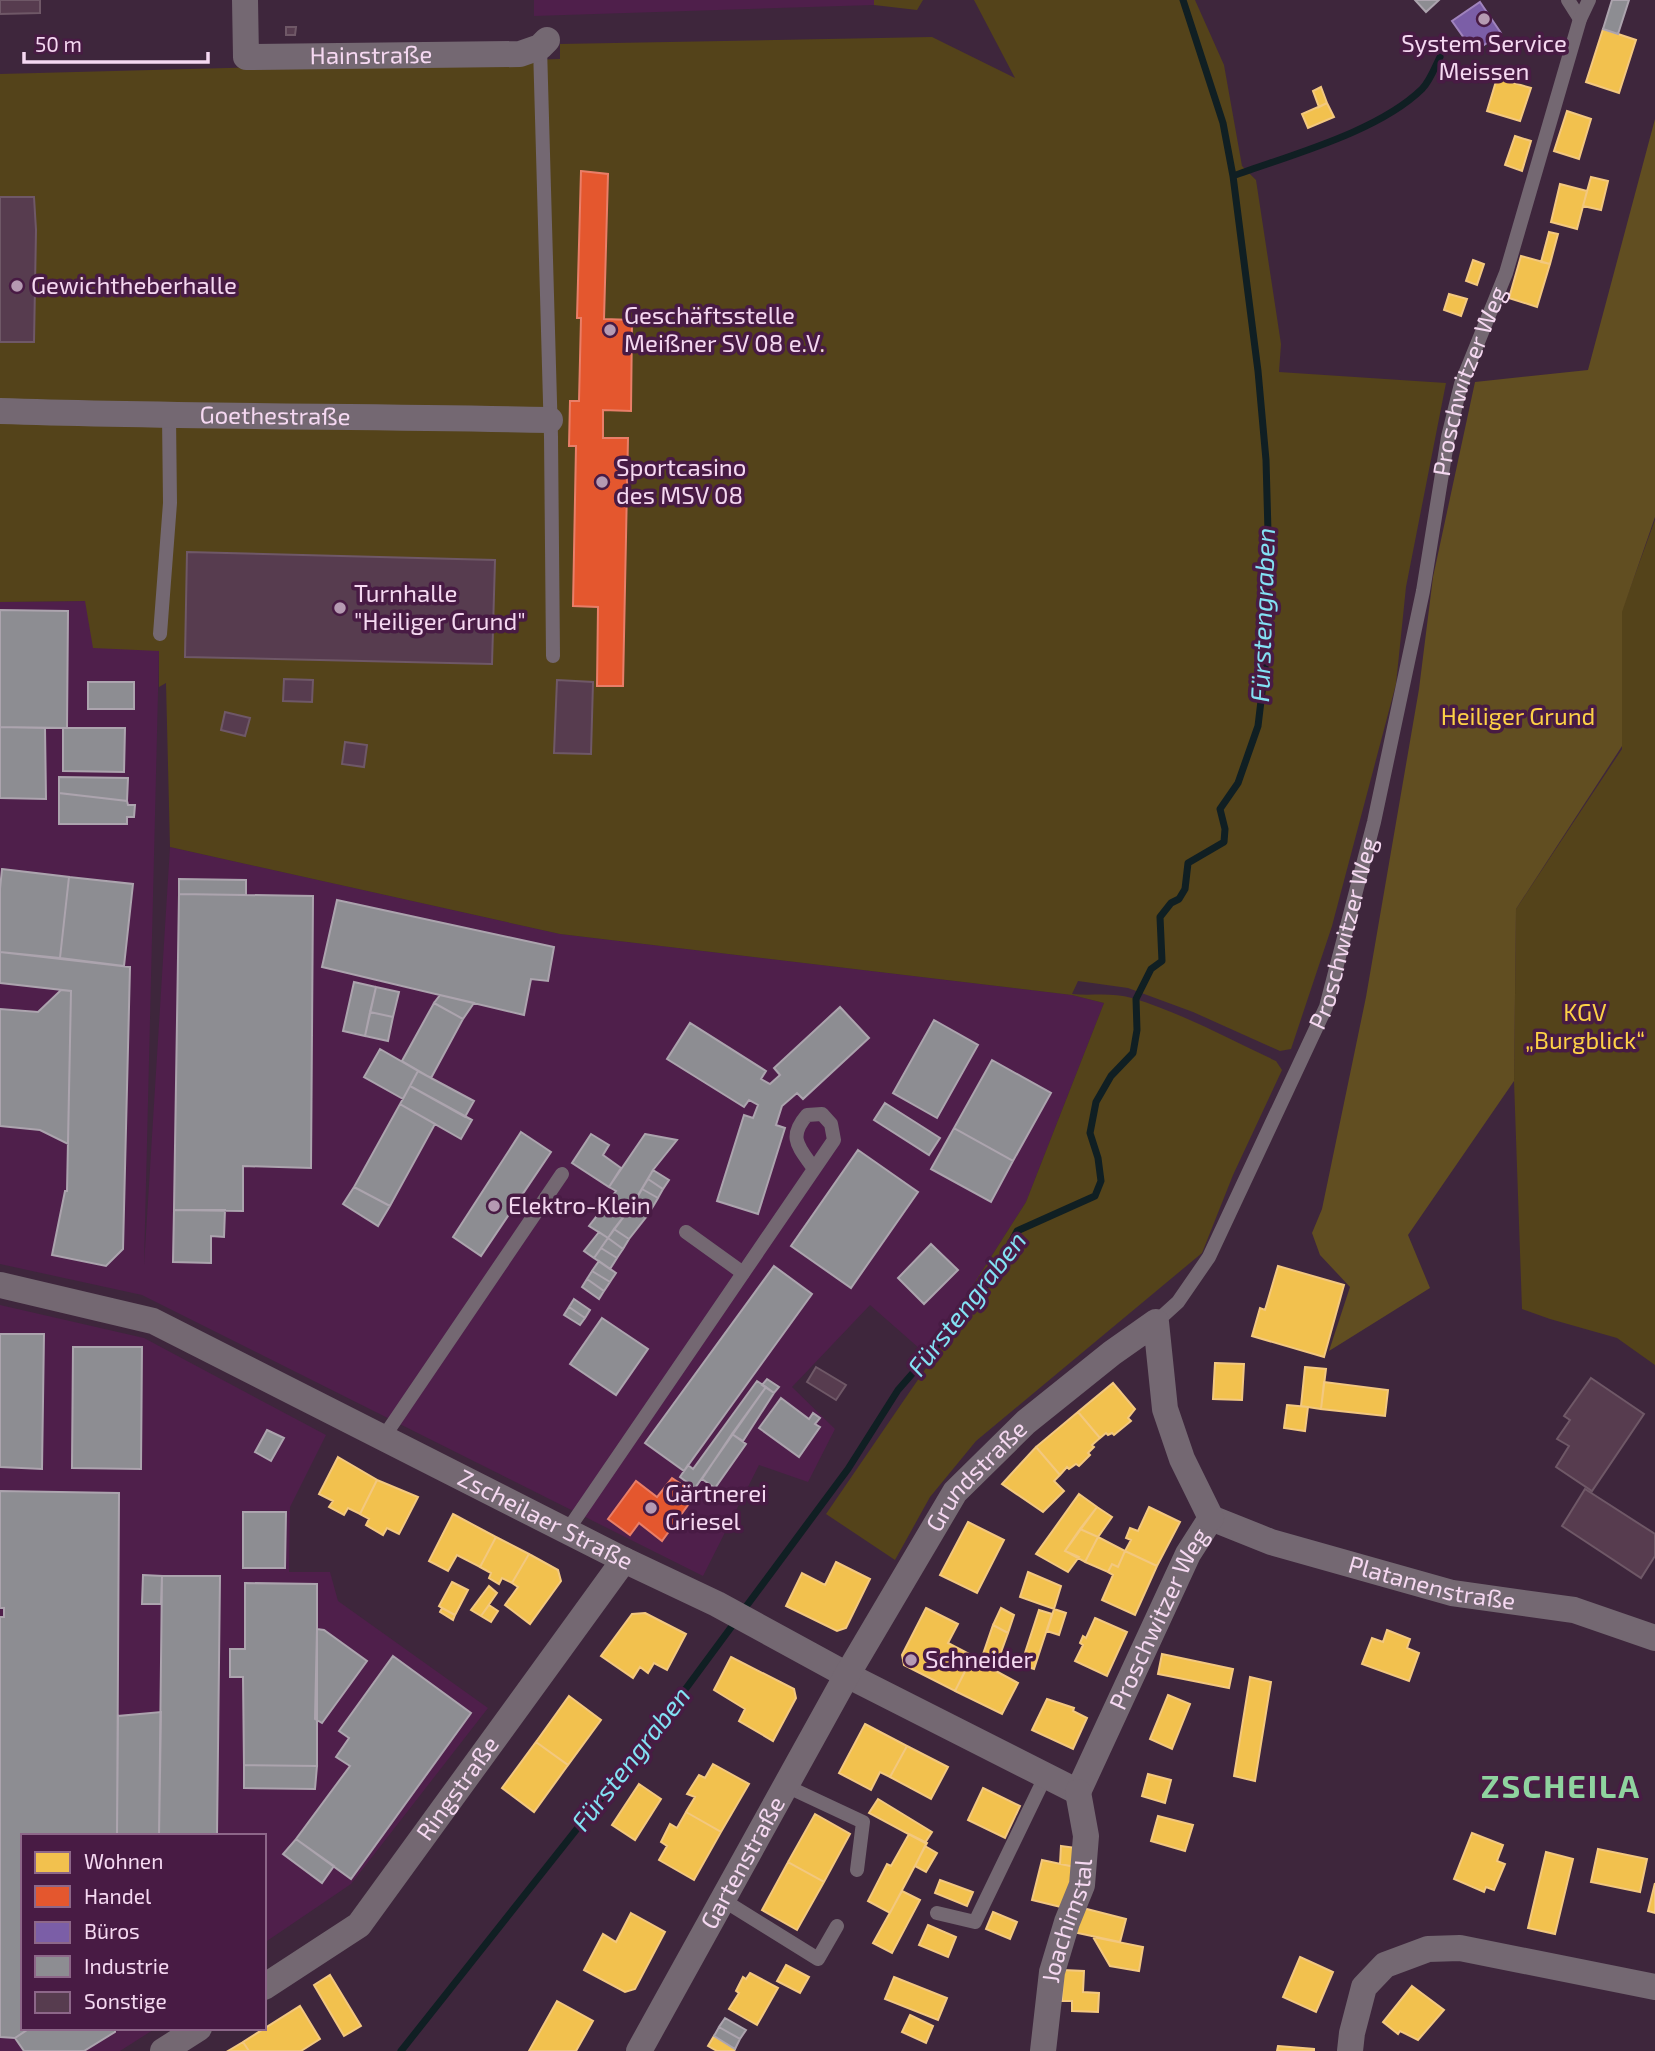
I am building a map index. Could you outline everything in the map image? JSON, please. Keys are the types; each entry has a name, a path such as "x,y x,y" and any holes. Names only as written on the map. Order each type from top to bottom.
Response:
{"street":[{"name":"Hainstraße","path":"245,0 246,57 520,54 543,43"},
{"name":"Goethestraße","path":"0,411 169,417 550,420"},
{"name":"Zscheilaer Straße","path":"0,1285 153,1321 624,1560 717,1604 848,1675 1078,1791"},
{"name":"Proschwitzer Weg","path":"1078,1791 1188,1554 1211,1518 1182,1459 1165,1409 1156,1322"},
{"name":"Grundstraße","path":"848,1675 955,1492 1026,1422 1112,1353 1156,1322"},
{"name":"Platanenstraße","path":"1211,1518 1271,1542 1452,1593 1574,1611 1655,1638"},
{"name":"Ringstraße","path":"266,1986 359,1925 624,1560"},
{"name":"Gartenstraße","path":"639,2051 848,1675"},
{"name":"Joachimstal","path":"1042,2051 1052,1972 1067,1922 1082,1885 1086,1836 1078,1791"},
{"path":"1350,2051 1364,1987 1385,1965 1427,1948 1461,1948 1655,1987"},
{"path":"163,2051 196,2030"}],"lane":[{"path":"1568,0 1580,19"},
{"name":"Proschwitzer Weg","path":"1156,1322 1178,1301 1209,1257 1326,1007 1374,821 1423,592 1448,438 1461,384 1506,274 1580,19 1589,0"},
{"path":"543,43 554,656"},
{"path":"160,634 170,503 169,417"},
{"path":"567,1531 814,1169"},
{"path":"383,1438 562,1174"},
{"path":"686,1232 743,1273"},
{"path":"937,1913 975,1922 1046,1775"},
{"path":"786,1786 863,1822 857,1870"},
{"path":"723,1900 818,1959 836,1926"}],"shaded area":[{"path":"534,0 874,0 874,5 534,16"},
{"path":"85,601 159,651 144,1265 170,847 560,934 1072,995 1104,1003 1026,1202 928,1356 870,1305 792,1387 835,1429 808,1482 759,1465 703,1576 142,1295 0,1264 0,602"},
{"path":"0,1305 144,1338 326,1435 290,1507 289,1572 330,1572 338,1601 488,1708 351,1884 266,1942 266,1834 21,1834 21,2030 153,2030 120,2051 0,2051"}],"green space":[{"path":"874,0 923,0 917,10 874,5"},
{"path":"974,0 1195,0 1224,65 1242,166 1256,180 1281,344 1279,372 1446,383 1406,587 1396,684 1332,926 1291,1049 1280,1051 1193,1012 1128,988 1078,981 1072,994 1117,995 1151,1004 1276,1061 1282,1070 1233,1175 1202,1253 976,1441 930,1497 895,1560 826,1514 926,1368 928,1356 1026,1202 1104,1003 1072,995 560,934 170,847 166,683 159,687 159,651 93,648 85,601 0,602 0,74 560,59 560,44 932,37 1015,78"},
{"name":"Heiliger Grund","path":"1655,119 1655,517 1622,612 1622,746 1516,909 1514,1081 1408,1235 1430,1288 1329,1351 1350,1287 1320,1255 1312,1233 1322,1209 1366,997 1419,689 1433,577 1475,382 1588,370"},
{"name":"KGV „Burgblick“","path":"1655,520 1655,1365 1617,1338 1522,1309 1514,1081 1516,909 1622,749 1622,610"}],"building: Wohnen":[{"path":"1603,29 1636,40 1619,93 1586,82"},
{"path":"1497,78 1531,88 1520,121 1487,111"},
{"path":"1321,87 1327,103 1319,107 1313,91"},
{"path":"1327,103 1334,117 1308,128 1302,114"},
{"path":"1567,111 1591,119 1579,159 1554,151"},
{"path":"1515,136 1531,141 1522,171 1505,165"},
{"path":"1591,177 1608,181 1601,210 1583,206"},
{"path":"1560,184 1587,191 1577,229 1551,222"},
{"path":"1549,232 1558,234 1550,264 1541,262"},
{"path":"1521,256 1550,264 1537,307 1509,298"},
{"path":"1473,260 1484,264 1477,285 1466,281"},
{"path":"1449,294 1467,299 1461,316 1444,310"},
{"path":"1278,1266 1344,1285 1324,1357 1252,1336 1260,1308 1265,1310"},
{"path":"1215,1363 1244,1364 1242,1400 1213,1399"},
{"path":"1305,1367 1326,1369 1321,1409 1301,1406"},
{"path":"1324,1382 1388,1390 1385,1416 1321,1409"},
{"path":"1113,1383 1135,1409 1128,1418 1131,1421 1114,1435 1106,1433 1100,1438 1078,1412"},
{"path":"1287,1405 1308,1407 1305,1431 1284,1428"},
{"path":"1078,1412 1100,1438 1092,1445 1094,1447 1088,1453 1090,1455 1079,1466 1076,1464 1069,1469 1067,1467 1060,1475 1036,1447"},
{"path":"1036,1447 1060,1475 1054,1481 1064,1491 1043,1512 1002,1484"},
{"path":"338,1457 377,1480 360,1514 348,1508 344,1515 329,1507 333,1501 319,1494"},
{"path":"377,1480 418,1497 399,1534 387,1528 383,1535 366,1525 369,1519 360,1514"},
{"path":"1079,1494 1097,1507 1065,1551 1079,1557 1068,1572 1036,1554"},
{"path":"1097,1507 1112,1517 1098,1537 1080,1529"},
{"path":"1149,1507 1180,1522 1157,1566 1125,1551 1131,1540 1126,1538 1130,1528 1138,1531"},
{"path":"453,1514 496,1537 480,1567 457,1555 448,1571 429,1561"},
{"path":"968,1522 1004,1540 977,1593 940,1575"},
{"path":"1080,1529 1098,1537 1085,1562 1065,1551"},
{"path":"496,1537 529,1554 512,1583 502,1578 499,1584 489,1578 491,1573 480,1567"},
{"path":"1098,1537 1125,1551 1118,1567 1112,1564 1108,1572 1085,1562"},
{"path":"1125,1551 1157,1566 1135,1615 1102,1600 1113,1575 1108,1572 1112,1564 1118,1567"},
{"path":"529,1554 558,1570 561,1581 530,1624 505,1605 518,1587 512,1583"},
{"path":"836,1562 870,1579 846,1628 837,1631 786,1606 802,1573 825,1585"},
{"path":"1028,1572 1061,1586 1054,1609 1020,1597"},
{"path":"452,1582 468,1590 455,1615 439,1606"},
{"path":"489,1586 497,1593 481,1616 471,1610"},
{"path":"489,1605 498,1611 491,1622 481,1616"},
{"path":"442,1608 455,1615 453,1620 440,1612"},
{"path":"926,1608 958,1624 948,1643 973,1656 955,1691 904,1665 902,1655"},
{"path":"1001,1608 1014,1615 1008,1633 993,1625"},
{"path":"1054,1609 1066,1613 1059,1635 1047,1631"},
{"path":"1039,1610 1052,1614 1034,1669 1021,1665"},
{"path":"645,1613 686,1634 667,1670 654,1663 648,1673 640,1667 633,1678 601,1656 632,1614"},
{"path":"1095,1618 1127,1632 1107,1676 1075,1661 1083,1645 1080,1643 1083,1636 1086,1638"},
{"path":"993,1625 1008,1633 996,1666 980,1663"},
{"path":"1387,1630 1410,1639 1407,1648 1419,1653 1409,1681 1362,1664 1372,1638 1383,1642"},
{"path":"1162,1654 1233,1669 1229,1688 1158,1674"},
{"path":"731,1657 794,1689 796,1698 773,1741 739,1721 745,1709 714,1690"},
{"path":"971,1659 996,1666 994,1670 1018,1683 1002,1714 955,1691"},
{"path":"1250,1677 1271,1682 1255,1781 1234,1776"},
{"path":"1168,1695 1190,1704 1172,1749 1150,1739"},
{"path":"569,1696 601,1720 568,1765 536,1742"},
{"path":"1047,1699 1074,1708 1073,1711 1087,1718 1073,1749 1032,1730"},
{"path":"865,1724 907,1746 890,1777 880,1772 871,1790 839,1773"},
{"path":"536,1742 568,1765 534,1812 502,1788"},
{"path":"907,1746 948,1767 931,1799 890,1777"},
{"path":"713,1764 749,1784 721,1832 686,1812 695,1797 687,1794 699,1775 705,1778"},
{"path":"1148,1774 1171,1780 1165,1803 1142,1796"},
{"path":"639,1784 661,1799 635,1840 612,1825"},
{"path":"983,1788 1020,1806 1005,1838 968,1820"},
{"path":"878,1799 932,1832 925,1843 869,1813"},
{"path":"686,1812 721,1832 694,1880 659,1860 667,1846 661,1842 670,1824 677,1828"},
{"path":"815,1814 850,1834 824,1882 788,1862"},
{"path":"1158,1816 1193,1825 1185,1851 1151,1841"},
{"path":"1472,1833 1503,1845 1497,1861 1505,1864 1494,1890 1486,1887 1484,1892 1454,1879"},
{"path":"909,1834 927,1843 890,1913 868,1901 887,1864 891,1866"},
{"path":"925,1846 937,1853 926,1872 915,1866"},
{"path":"1061,1846 1077,1848 1075,1867 1060,1864"},
{"path":"1598,1849 1647,1859 1640,1892 1591,1882"},
{"path":"1546,1852 1573,1859 1555,1934 1528,1928"},
{"path":"1042,1860 1075,1867 1065,1908 1032,1900"},
{"path":"788,1862 824,1882 797,1930 762,1910"},
{"path":"940,1880 973,1892 967,1906 935,1893"},
{"path":"1655,1883 1655,1913 1648,1911"},
{"path":"902,1891 920,1900 892,1953 873,1943"},
{"path":"1079,1907 1126,1919 1120,1942 1073,1932"},
{"path":"993,1912 1017,1922 1010,1939 986,1929"},
{"path":"631,1913 665,1932 635,1989 625,1992 584,1970 603,1934 616,1942"},
{"path":"928,1925 956,1937 948,1957 919,1945"},
{"path":"1093,1937 1143,1947 1139,1971 1110,1966"},
{"path":"1300,1957 1333,1972 1316,2012 1283,1997"},
{"path":"786,1965 809,1977 800,1993 777,1981"},
{"path":"1063,1970 1084,1971 1083,1992 1099,1993 1098,2012 1072,2011 1072,2001 1062,2001"},
{"path":"750,1973 778,1988 757,2025 729,2009 739,1993 736,1991 743,1977 746,1979"},
{"path":"330,1975 361,2026 344,2036 314,1985"},
{"path":"894,1977 947,1998 938,2020 885,1999"},
{"path":"1412,1986 1444,2010 1418,2040 1400,2031 1398,2034 1383,2022"},
{"path":"557,2001 593,2021 576,2051 529,2051"},
{"path":"300,2006 320,2039 301,2051 249,2051 243,2042 266,2030"},
{"path":"910,2015 933,2026 926,2043 902,2032"},
{"path":"714,2036 735,2049 734,2051 717,2051 708,2046"},
{"path":"243,2042 249,2051 228,2051"},
{"path":"1278,2046 1314,2049 1314,2051 1277,2051"}],"building: Handel":[{"path":"581,171 608,174 604,319 632,320 631,411 603,410 603,438 628,438 623,686 597,686 598,607 573,606 576,446 569,446 570,401 579,401 581,318 577,318"},
{"name":"Gärtnerei Griesel","path":"672,1478 696,1494 662,1541 639,1523 630,1535 608,1519 636,1481 657,1497"}],"building: Büros":[{"path":"1480,2 1501,33 1474,52 1452,21"}],"building: Industrie":[{"path":"1415,0 1439,0 1426,12"},
{"path":"1612,0 1629,0 1618,34 1603,29"},
{"path":"0,610 68,611 67,728 0,727"},
{"path":"88,682 134,682 134,709 88,709"},
{"path":"0,727 45,728 46,799 0,798"},
{"path":"63,728 125,728 124,772 63,771"},
{"path":"59,777 128,778 127,801 59,793"},
{"path":"59,793 127,801 128,805 135,805 134,817 127,817 127,824 59,824"},
{"path":"2,869 69,877 60,958 0,952"},
{"path":"69,877 133,884 124,966 60,958"},
{"path":"179,879 246,880 246,895 179,894"},
{"path":"179,894 313,896 311,1168 243,1166 243,1211 174,1210"},
{"path":"337,900 554,947 548,981 531,979 524,1015 322,967"},
{"path":"0,952 130,967 123,1249 106,1266 52,1255 67,1191 71,991 0,983"},
{"path":"354,982 376,987 365,1036 343,1031"},
{"path":"376,987 399,992 393,1017 370,1012"},
{"path":"61,990 71,991 68,1144 40,1130 0,1126 0,1009 38,1012"},
{"path":"440,995 474,1003 463,1019 434,1003"},
{"path":"434,1003 463,1019 431,1078 402,1061"},
{"path":"840,1007 869,1038 803,1099 797,1093 782,1106 776,1125 785,1128 758,1214 717,1201 744,1115 753,1118 758,1105 749,1100 744,1107 667,1059 690,1023 766,1071 761,1079 770,1084 780,1075 774,1068"},
{"path":"370,1012 393,1017 388,1041 365,1036"},
{"path":"934,1020 978,1045 937,1118 893,1093"},
{"path":"380,1049 418,1071 403,1099 364,1077"},
{"path":"992,1060 1051,1093 1013,1161 954,1128"},
{"path":"418,1071 474,1101 465,1117 410,1086"},
{"path":"410,1086 472,1120 461,1139 400,1104"},
{"path":"885,1103 940,1138 929,1155 874,1120"},
{"path":"400,1104 435,1124 390,1206 354,1187"},
{"path":"954,1128 1013,1161 991,1202 931,1169"},
{"name":"Elektro-Klein","path":"521,1132 551,1152 481,1256 453,1237"},
{"path":"591,1134 609,1145 603,1155 621,1168 609,1187 572,1163"},
{"path":"645,1134 677,1140 653,1170 608,1238 589,1226 616,1191 609,1187"},
{"path":"858,1150 918,1192 851,1288 791,1246"},
{"path":"653,1170 669,1180 663,1189 648,1179"},
{"path":"648,1179 663,1189 658,1198 642,1189"},
{"path":"354,1187 390,1206 378,1226 343,1204"},
{"path":"642,1189 658,1198 652,1208 637,1198"},
{"path":"637,1198 652,1208 647,1216 631,1207"},
{"path":"631,1207 647,1216 629,1239 614,1229"},
{"path":"174,1210 225,1210 224,1237 211,1236 211,1263 173,1262"},
{"path":"614,1229 629,1239 623,1249 608,1238"},
{"path":"599,1232 608,1238 594,1258 584,1251"},
{"path":"608,1238 623,1249 617,1258 601,1248"},
{"path":"931,1244 958,1270 924,1304 898,1278"},
{"path":"601,1248 617,1258 610,1269 594,1258"},
{"path":"599,1261 616,1273 610,1282 592,1271"},
{"path":"774,1266 812,1294 684,1471 645,1443"},
{"path":"592,1271 610,1282 604,1291 587,1279"},
{"path":"587,1279 604,1291 599,1299 582,1287"},
{"path":"574,1299 590,1310 585,1318 569,1307"},
{"path":"569,1307 585,1318 580,1325 564,1315"},
{"path":"602,1318 648,1349 616,1395 570,1364"},
{"path":"0,1334 44,1334 42,1469 0,1467"},
{"path":"73,1347 142,1347 141,1469 72,1468"},
{"path":"767,1379 779,1387 774,1393 762,1385"},
{"path":"757,1381 766,1387 695,1488 680,1477 688,1465 693,1469"},
{"path":"766,1387 774,1393 743,1441 732,1434"},
{"path":"781,1398 809,1419 813,1413 820,1418 815,1424 820,1427 799,1457 759,1428"},
{"path":"267,1430 284,1438 271,1461 255,1452"},
{"path":"732,1434 746,1444 715,1488 702,1479"},
{"path":"0,1491 119,1493 117,1834 21,1834 21,2030 27,2030 15,2038 0,2037 0,1617 4,1617 4,1608 0,1608"},
{"path":"243,1512 286,1512 285,1568 243,1568"},
{"path":"143,1575 162,1576 161,1604 142,1604"},
{"path":"162,1576 220,1576 217,1834 159,1834"},
{"path":"245,1583 317,1584 317,1766 244,1765 243,1677 230,1677 230,1649 245,1649"},
{"path":"317,1629 324,1630 367,1661 322,1723 315,1719"},
{"path":"393,1656 471,1713 351,1879 296,1839 350,1766 336,1757 349,1738 339,1731"},
{"path":"161,1712 159,1834 117,1834 118,1716"},
{"path":"244,1765 317,1766 315,1789 244,1788"},
{"path":"296,1839 334,1866 322,1883 283,1854"},
{"path":"725,2018 746,2030 740,2039 719,2027"},
{"path":"719,2027 740,2039 735,2049 714,2036"},
{"path":"27,2030 115,2030 84,2051 24,2051 15,2038"}],"building: Sonstige":[{"path":"0,0 40,0 40,13 0,14"},
{"path":"286,27 296,27 295,35 286,35"},
{"name":"Gewichtheberhalle","path":"0,197 34,197 34,342 0,342"},
{"name":"Turnhalle \"Heiliger Grund\"","path":"187,552 495,560 492,664 185,657"},
{"path":"284,679 313,680 312,702 283,701"},
{"path":"557,680 593,682 591,754 554,753"},
{"path":"225,712 250,718 245,736 221,730"},
{"path":"345,742 367,745 364,767 342,764"},
{"path":"816,1367 846,1385 836,1400 807,1382"},
{"path":"1591,1378 1644,1414 1592,1491 1556,1467 1569,1446 1557,1439 1570,1420 1564,1416"},
{"path":"1585,1489 1655,1534 1655,1556 1641,1578 1562,1526"}],"waterway":[{"name":"Fürstengraben","path":"742,1612 848,1469 898,1390 961,1318 995,1273 1017,1231 1095,1196 1101,1181 1098,1158 1090,1133 1096,1102 1111,1076 1133,1053 1137,1030 1136,999 1151,969 1162,961 1160,917 1171,903 1179,899 1185,889 1188,863 1224,842 1225,829 1220,809 1238,783 1258,726 1266,659 1269,568 1266,460 1258,371 1233,176 1223,123 1183,0"},
{"path":"1233,176 1332,141 1382,118 1422,89 1440,57"},
{"name":"Fürstengraben","path":"401,2051 656,1729 735,1622"}],"place":[{"name":"System Service Meissen","path":"1484,19"},
{"name":"Gewichtheberhalle","path":"17,286"},
{"name":"Geschäftsstelle Meißner SV 08 e.V.","path":"610,330"},
{"name":"Sportcasino des MSV 08","path":"602,482"},
{"name":"Turnhalle \"Heiliger Grund\"","path":"340,608"},
{"name":"Elektro-Klein","path":"494,1206"},
{"name":"Gärtnerei Griesel","path":"651,1508"},
{"name":"Schneider","path":"911,1660"}],"district":[{"name":"ZSCHEILA","path":"1561,1787"}]}
